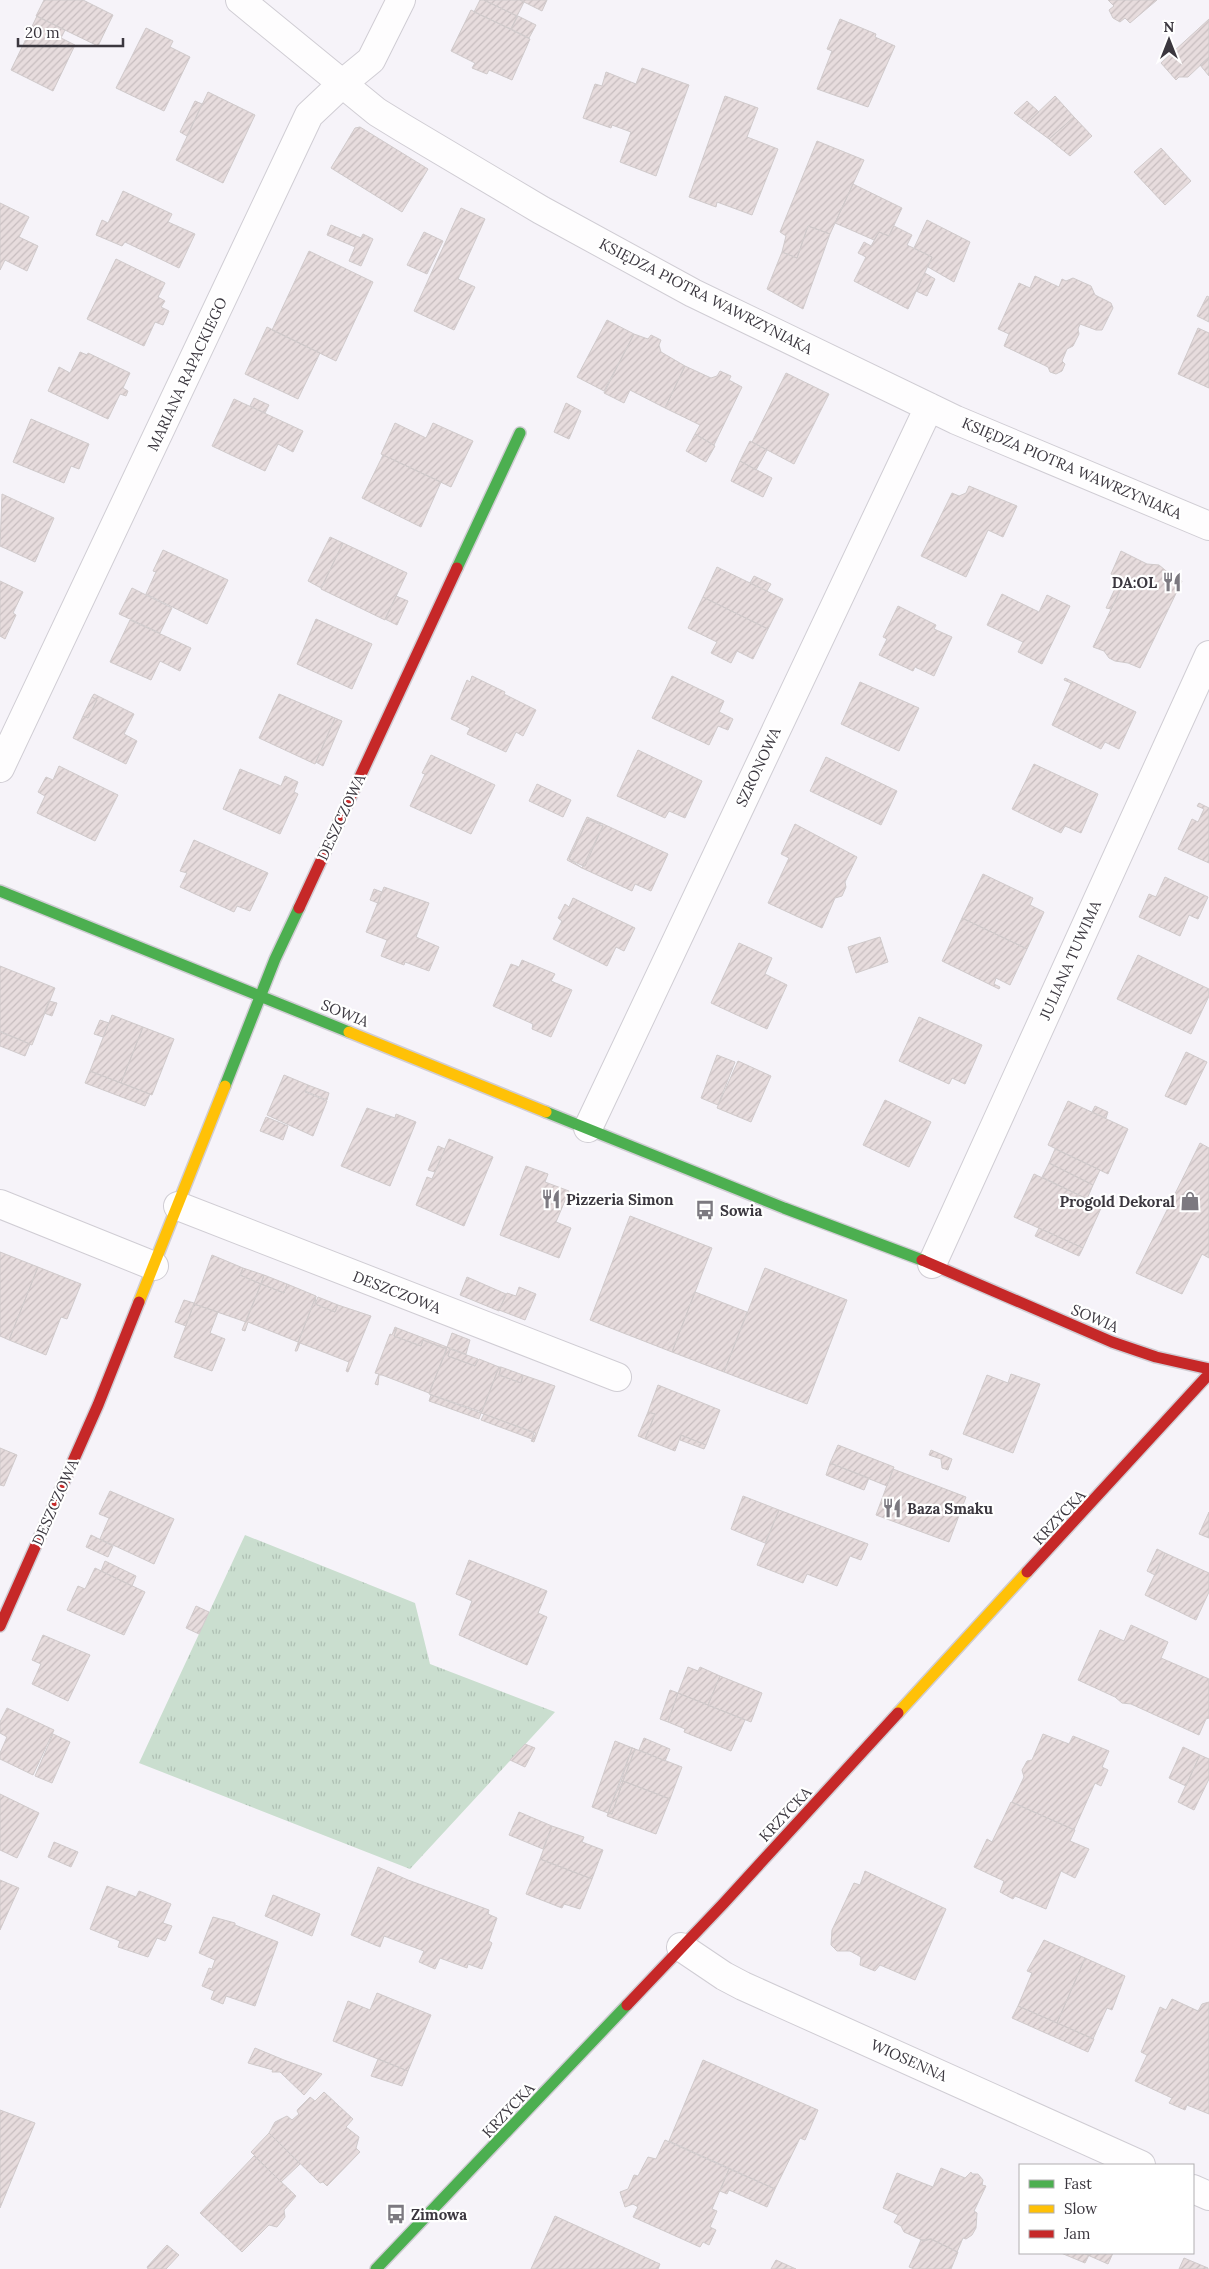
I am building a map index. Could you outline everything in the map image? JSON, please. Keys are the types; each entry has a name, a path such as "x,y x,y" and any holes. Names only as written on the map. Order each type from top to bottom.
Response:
{"street":[{"name":"KSIĘDZA PIOTRA WAWRZYNIAKA","path":"240,0 377,112 542,210 694,293 929,407 1209,526"},
{"name":"MARIANA RAPACKIEGO","path":"0,768 309,115 371,60 401,0"},
{"name":"SZRONOWA","path":"588,1128 929,407"},
{"name":"DESZCZOWA","path":"3,1609 98,1405 260,995 520,433"},
{"name":"JULIANA TUWIMA","path":"932,1264 1209,655"},
{"name":"SOWIA","path":"0,891 784,1208 932,1264 1112,1342 1156,1357 1209,1369"},
{"path":"0,1204 154,1266"},
{"name":"DESZCZOWA","path":"178,1206 617,1376"},
{"name":"KRZYCKA","path":"376,2269 681,1947 1209,1374"},
{"name":"WIOSENNA","path":"681,1947 724,1976 743,1986 1139,2164"},
{"path":"1194,2189 1209,2196"}],"green space":[{"path":"245,1535 415,1603 430,1664 555,1712 410,1869 139,1763"}],"building":[{"path":"44,0 83,0 113,15 98,46 36,16"},
{"path":"480,0 484,0 517,16 511,29 474,12"},
{"path":"484,0 520,0 524,2 517,16"},
{"path":"520,0 547,0 542,11"},
{"path":"1108,0 1157,0 1130,23 1125,18 1120,22 1113,18 1109,10 1114,6"},
{"path":"471,10 530,39 512,80 489,70 487,74 472,68 475,63 451,51"},
{"path":"37,16 65,30 61,38 75,45 53,91 11,70"},
{"path":"518,16 536,25 529,38 511,29"},
{"path":"840,19 876,34 875,37 895,46 868,107 817,89 832,51 827,49"},
{"path":"1209,19 1209,57 1188,77 1179,77 1176,80 1161,63"},
{"path":"146,28 173,41 170,47 190,57 164,111 116,88"},
{"path":"1209,57 1209,76 1200,65"},
{"path":"642,68 689,85 656,176 620,162 631,132 612,125 611,128 583,118 595,84 602,86 606,72 636,84"},
{"path":"208,92 255,115 223,183 176,160"},
{"path":"725,96 758,108 747,137 778,149 752,215 717,202 716,207 689,197"},
{"path":"1055,96 1074,117 1049,139 1027,123"},
{"path":"195,101 202,104 187,136 180,132"},
{"path":"1027,101 1039,112 1027,123 1014,113"},
{"path":"1074,117 1092,136 1070,156 1049,139"},
{"path":"360,127 428,169 402,212 331,168 355,128"},
{"path":"817,141 864,160 830,234 808,226 797,258 782,252 786,236 780,232"},
{"path":"1161,148 1191,181 1165,205 1134,172"},
{"path":"853,184 902,208 889,236 879,232 874,240 835,223"},
{"path":"123,191 172,214 168,222 195,234 179,268 125,242 122,246 96,235 102,220 108,223"},
{"path":"0,203 29,217 19,237 38,246 27,271 5,260 0,270"},
{"path":"461,208 485,219 458,279 475,287 454,330 414,311"},
{"path":"927,220 970,242 954,282 928,267 932,257 914,248"},
{"path":"331,225 361,238 363,234 373,239 361,266 349,261 355,247 327,235"},
{"path":"808,226 830,234 803,309 767,289 782,252 797,258"},
{"path":"894,226 912,235 907,245 932,257 908,309 854,281 866,257 858,253 864,242 871,246 879,232 889,236"},
{"path":"424,232 443,241 427,274 407,265"},
{"path":"309,251 373,282 336,361 272,330"},
{"path":"116,259 165,283 158,297 165,301 161,307 169,311 163,325 155,322 144,346 87,319"},
{"path":"925,273 935,279 927,296 916,291"},
{"path":"1035,276 1059,287 1062,279 1066,281 1073,278 1091,286 1095,295 1111,303 1113,308 1102,330 1096,330 1080,324 1079,334 1073,346 1067,349 1062,361 1065,364 1062,371 1056,374 1050,372 1048,367 1004,346 1009,334 998,329 1019,283 1030,288"},
{"path":"1207,296 1209,297 1209,322 1197,316"},
{"path":"607,320 634,334 604,391 577,377"},
{"path":"267,327 320,353 298,399 245,374"},
{"path":"1198,328 1209,333 1209,388 1178,374"},
{"path":"634,334 648,339 651,335 661,340 659,345 661,352 685,366 665,408 630,390 624,403 604,393"},
{"path":"80,352 87,355 88,353 130,373 123,388 128,391 126,396 120,394 108,419 48,391 59,367 70,373"},
{"path":"685,366 711,378 717,376 720,371 731,376 729,380 742,387 714,445 695,434 700,425 665,408"},
{"path":"786,373 829,394 794,464 752,442"},
{"path":"254,398 269,405 265,413 250,406"},
{"path":"234,399 303,431 293,452 278,444 265,471 212,446"},
{"path":"566,403 581,411 569,439 554,432"},
{"path":"31,419 89,444 79,469 71,466 64,483 13,462"},
{"path":"395,423 426,438 433,423 473,441 451,487 381,454"},
{"path":"695,434 715,446 706,462 686,451"},
{"path":"750,441 767,450 756,470 740,461"},
{"path":"383,455 441,482 421,527 362,498"},
{"path":"740,461 772,478 763,497 731,481"},
{"path":"969,486 1017,506 1003,537 988,530 966,577 921,556 952,493 959,496 966,493"},
{"path":"2,494 54,518 35,562 0,546"},
{"path":"330,537 343,543 321,588 308,581"},
{"path":"343,543 407,573 385,620 321,589"},
{"path":"163,550 228,580 207,624 146,594 156,572 153,571"},
{"path":"1121,551 1147,564 1159,565 1182,581 1140,668 1128,663 1115,661 1109,658 1104,651 1093,647 1125,580 1111,574"},
{"path":"717,567 783,599 768,629 703,597"},
{"path":"754,576 771,584 767,591 750,583"},
{"path":"1120,578 1125,580 1111,609 1106,608"},
{"path":"0,581 23,592 13,613 16,615 5,639 0,636"},
{"path":"132,588 172,608 160,633 119,614"},
{"path":"1002,594 1039,612 1047,595 1070,606 1042,664 1018,652 1023,642 987,625"},
{"path":"396,596 408,601 397,625 385,619"},
{"path":"703,597 768,629 753,659 737,651 731,663 711,653 717,642 688,628"},
{"path":"898,606 936,625 934,629 952,637 934,676 915,667 913,671 879,655 887,639 883,637"},
{"path":"316,619 372,644 352,689 297,664"},
{"path":"130,620 191,648 180,671 160,661 151,680 110,662"},
{"path":"472,676 536,710 523,736 516,732 506,752 467,734 470,728 451,719 467,680 470,682"},
{"path":"672,676 724,701 719,712 733,719 728,730 718,726 709,745 652,718"},
{"path":"1065,678 1136,712 1119,749 1105,742 1101,749 1052,725 1071,683 1064,680"},
{"path":"860,682 919,708 899,751 841,724"},
{"path":"94,694 134,714 124,734 137,741 126,764 73,738 83,716 88,718 97,700 92,697"},
{"path":"279,694 335,718 315,764 259,738"},
{"path":"92,697 97,700 88,718 83,716"},
{"path":"335,718 342,721 323,766 316,762"},
{"path":"638,750 702,781 685,818 669,811 665,818 617,796"},
{"path":"431,755 495,785 471,834 410,806 425,774 422,773"},
{"path":"826,757 897,791 881,825 810,791"},
{"path":"1034,764 1098,794 1081,833 1065,826 1061,833 1012,809"},
{"path":"59,766 118,795 95,841 37,813 45,796 38,792 46,777 53,780"},
{"path":"240,769 281,786 285,776 298,782 294,792 298,794 280,834 223,809"},
{"path":"537,784 571,800 563,817 529,801"},
{"path":"1199,803 1209,808 1209,863 1178,849 1192,819 1198,822 1204,809 1197,806"},
{"path":"587,817 601,824 588,819 569,859 582,868 567,860"},
{"path":"588,819 603,826 585,866 583,866 569,859"},
{"path":"601,823 668,854 651,891 635,884 632,891 582,868 603,826"},
{"path":"795,824 857,857 845,882 846,887 842,896 835,898 822,928 768,903 789,858 781,854"},
{"path":"194,840 268,873 250,911 237,906 234,912 180,887 187,873 180,871"},
{"path":"983,874 1033,898 1030,905 1044,912 1027,949 962,918"},
{"path":"1165,877 1208,897 1198,919 1189,915 1180,936 1139,917 1149,894 1156,897"},
{"path":"384,887 429,903 416,937 439,947 429,971 405,962 404,965 381,956 387,940 366,932"},
{"path":"374,889 382,892 378,903 370,900"},
{"path":"573,898 635,928 624,951 616,947 607,966 553,939 562,921 558,918 565,904 569,907"},
{"path":"962,918 1027,949 1010,985 996,978 994,984 1000,987 999,989 942,961"},
{"path":"880,937 888,962 856,973 848,947"},
{"path":"739,943 772,958 765,974 787,985 767,1029 711,1003"},
{"path":"1138,955 1209,989 1209,996 1191,1034 1117,999"},
{"path":"522,960 555,974 551,981 572,990 551,1037 532,1029 533,1024 493,1006 511,964 519,967"},
{"path":"0,966 55,988 32,1045 0,1031"},
{"path":"49,1001 57,1003 52,1016 44,1013"},
{"path":"112,1015 143,1027 121,1083 90,1071"},
{"path":"919,1017 982,1045 965,1084 952,1078 949,1084 899,1061"},
{"path":"100,1020 109,1023 103,1037 94,1034"},
{"path":"143,1027 174,1039 152,1095 121,1083"},
{"path":"0,1032 30,1044 25,1056 0,1046"},
{"path":"1186,1052 1207,1062 1186,1105 1165,1096"},
{"path":"717,1055 735,1062 718,1105 701,1098"},
{"path":"738,1061 771,1076 751,1122 717,1108"},
{"path":"90,1071 150,1094 145,1106 85,1083"},
{"path":"284,1075 308,1085 305,1092 327,1101 313,1136 267,1115"},
{"path":"308,1085 329,1093 327,1100 305,1091"},
{"path":"885,1100 931,1122 909,1167 863,1145"},
{"path":"1068,1101 1128,1129 1108,1174 1048,1145"},
{"path":"1095,1106 1108,1112 1106,1118 1092,1112"},
{"path":"367,1108 395,1118 396,1114 416,1122 390,1186 341,1166"},
{"path":"266,1117 288,1126 283,1140 260,1131"},
{"path":"449,1139 493,1157 464,1226 416,1205 427,1177 432,1179"},
{"name":"Progold Dekoral","path":"1200,1143 1209,1148 1209,1258 1202,1254 1182,1294 1136,1273"},
{"path":"438,1146 445,1149 435,1172 428,1170"},
{"path":"1055,1149 1100,1170 1093,1185 1049,1163"},
{"path":"1049,1163 1093,1185 1087,1199 1042,1177"},
{"path":"526,1166 548,1174 545,1182 569,1191 556,1222 571,1228 559,1258 500,1235"},
{"path":"1034,1174 1102,1206 1083,1248 1014,1217"},
{"path":"630,1216 712,1248 672,1352 590,1320"},
{"path":"1039,1228 1083,1248 1079,1256 1035,1236"},
{"path":"0,1252 38,1267 9,1340 0,1336"},
{"path":"212,1255 243,1268 240,1275 261,1284 246,1322 194,1304"},
{"path":"38,1267 81,1284 67,1319 61,1317 46,1355 9,1340"},
{"path":"243,1268 264,1275 261,1284 240,1275"},
{"path":"765,1268 847,1300 807,1404 724,1372"},
{"path":"264,1275 287,1284 284,1293 261,1284"},
{"path":"467,1277 506,1294 499,1311 460,1295"},
{"path":"261,1284 284,1293 287,1284 316,1296 298,1342 248,1322 245,1331 242,1330"},
{"path":"519,1287 536,1294 525,1320 499,1310 507,1293 516,1296"},
{"path":"695,1292 747,1312 724,1372 672,1352"},
{"path":"316,1296 315,1304 335,1312 338,1305 371,1316 348,1372 346,1371 349,1362 300,1343 297,1351 295,1351"},
{"path":"318,1297 338,1305 335,1312 315,1304"},
{"path":"184,1300 194,1303 186,1326 175,1322"},
{"path":"194,1304 218,1312 210,1333 225,1339 212,1371 174,1357"},
{"path":"395,1327 397,1328 394,1336 421,1346 423,1340 447,1349 429,1393 382,1375 379,1375 378,1385 375,1384 379,1374 375,1373 390,1334 392,1335"},
{"path":"397,1328 447,1347 446,1349 423,1340 421,1346 394,1336"},
{"path":"452,1333 470,1340 466,1354 447,1347"},
{"path":"447,1347 450,1349 448,1356 475,1366 479,1359 499,1367 482,1412 429,1394"},
{"path":"450,1349 478,1359 475,1366 448,1356"},
{"path":"499,1367 501,1367 499,1375 521,1383 523,1375 555,1386 534,1442 531,1441 536,1433 481,1413"},
{"path":"501,1367 523,1375 521,1383 499,1375"},
{"path":"1011,1374 1040,1384 1013,1453 963,1434 987,1375 1008,1383"},
{"path":"658,1385 720,1410 706,1445 681,1435 675,1451 645,1439 655,1414 648,1412"},
{"path":"431,1395 481,1413 479,1419 429,1401"},
{"path":"648,1412 655,1414 645,1439 638,1436"},
{"path":"484,1414 534,1433 532,1439 481,1420"},
{"path":"681,1435 706,1445 704,1449 680,1440"},
{"path":"838,1445 894,1467 887,1486 830,1463"},
{"path":"0,1448 17,1455 4,1486 0,1485"},
{"path":"931,1450 952,1459 948,1470 942,1468 941,1459 929,1455"},
{"path":"830,1463 869,1478 864,1490 826,1475"},
{"path":"893,1469 966,1497 949,1542 876,1515"},
{"path":"110,1491 174,1519 154,1564 100,1539 109,1518 99,1514"},
{"path":"743,1496 779,1510 765,1543 731,1529"},
{"path":"779,1510 868,1544 861,1560 850,1556 837,1586 807,1574 803,1583 757,1565"},
{"path":"1209,1512 1209,1538 1199,1534"},
{"path":"91,1535 113,1546 108,1557 86,1547"},
{"path":"1157,1549 1165,1553 1155,1575 1147,1571"},
{"path":"1165,1553 1209,1573 1209,1592 1196,1620 1145,1595"},
{"path":"469,1560 547,1591 538,1613 547,1617 527,1665 459,1635 472,1601 456,1594"},
{"path":"105,1561 136,1576 132,1586 101,1571"},
{"path":"95,1568 145,1592 124,1635 67,1610 78,1586 85,1589"},
{"path":"196,1606 209,1612 199,1634 186,1628"},
{"path":"1131,1625 1168,1642 1161,1658 1209,1679 1209,1718 1206,1719 1199,1735 1131,1704 1122,1703 1115,1697 1078,1680 1100,1630 1124,1641"},
{"path":"43,1635 90,1655 68,1701 32,1684 41,1664 32,1660"},
{"path":"688,1667 698,1671 700,1667 720,1676 708,1705 678,1693"},
{"path":"720,1676 762,1693 751,1722 708,1705"},
{"path":"670,1690 678,1693 668,1722 660,1719"},
{"path":"678,1693 745,1720 731,1751 684,1732 685,1729 668,1722"},
{"path":"7,1708 54,1730 33,1775 0,1759 0,1753 7,1737 0,1733 0,1722"},
{"path":"53,1734 70,1742 52,1783 35,1776"},
{"path":"1043,1734 1069,1744 1073,1736 1109,1751 1102,1767 1108,1770 1101,1786 1095,1783 1074,1830 1012,1802 1024,1777 1022,1770 1027,1761 1032,1760"},
{"path":"644,1738 670,1749 665,1761 639,1750"},
{"path":"615,1741 635,1749 632,1748 608,1813 592,1807"},
{"path":"525,1744 535,1748 525,1767 510,1760"},
{"path":"1183,1747 1200,1755 1186,1786 1169,1778"},
{"path":"632,1748 635,1749 623,1781 621,1781"},
{"path":"635,1749 682,1767 670,1799 623,1781"},
{"path":"1200,1755 1209,1759 1209,1779 1194,1810 1178,1802"},
{"path":"621,1781 623,1781 612,1814 608,1813"},
{"path":"623,1781 670,1799 656,1834 607,1816 608,1813 612,1814"},
{"path":"0,1794 39,1813 17,1858 0,1850"},
{"path":"1011,1802 1075,1830 1070,1841 1089,1849 1075,1878 1061,1871 1046,1909 1015,1896 1013,1899 1000,1892 1004,1881 974,1867 987,1839 992,1842"},
{"path":"519,1812 552,1826 543,1849 509,1835"},
{"path":"552,1826 584,1837 582,1842 603,1850 592,1879 540,1859"},
{"path":"54,1842 78,1852 71,1867 48,1857"},
{"path":"540,1859 592,1879 580,1909 564,1904 562,1908 526,1894"},
{"path":"378,1867 489,1910 488,1914 497,1918 489,1941 492,1943 482,1969 468,1964 467,1968 440,1958 435,1969 419,1962 424,1951 384,1936 380,1947 351,1935"},
{"path":"865,1871 946,1909 915,1980 880,1965 875,1971 860,1965 861,1957 850,1951 837,1951 831,1945 832,1930 854,1883 860,1885"},
{"path":"0,1880 19,1888 0,1930"},
{"path":"107,1886 136,1897 139,1891 171,1904 163,1923 172,1926 165,1941 157,1938 148,1957 118,1947 120,1941 90,1929"},
{"path":"273,1895 320,1914 312,1936 265,1916"},
{"path":"213,1917 235,1923 235,1925 278,1942 255,2006 226,1996 223,2004 211,1999 214,1991 202,1986 209,1968 212,1969 215,1960 199,1953"},
{"path":"1044,1940 1085,1958 1057,2023 1018,2006 1032,1973 1027,1971"},
{"path":"1085,1958 1125,1976 1112,2010 1107,2008 1093,2039 1057,2023"},
{"path":"377,1993 431,2015 408,2071 333,2041 348,2001 370,2010"},
{"path":"1172,1999 1198,2011 1202,2004 1209,2002 1209,2114 1187,2105 1185,2110 1169,2103 1172,2098 1135,2081 1147,2055 1141,2052 1160,2007 1166,2010"},
{"path":"1018,2006 1094,2039 1088,2052 1012,2018"},
{"path":"255,2048 322,2074 304,2095 280,2072 272,2072 273,2070 248,2063"},
{"path":"378,2059 408,2071 402,2086 371,2076"},
{"path":"703,2060 818,2110 805,2140 800,2138 775,2189 669,2141"},
{"path":"324,2092 353,2119 346,2127 359,2137 356,2148 360,2152 327,2186 323,2182 320,2183 269,2133 275,2122 287,2116 292,2120 299,2114 298,2109 310,2097 315,2101"},
{"path":"0,2110 35,2123 0,2208"},
{"path":"269,2133 300,2164 281,2182 251,2152"},
{"path":"665,2140 729,2169 712,2209 717,2211 710,2227 716,2230 709,2245 703,2242 700,2247 633,2217 638,2207 633,2204 625,2207 620,2192 628,2189 634,2175 638,2176 648,2157 656,2159"},
{"path":"254,2156 296,2196 284,2210 285,2217 277,2227 269,2225 242,2252 200,2213"},
{"path":"941,2168 965,2178 971,2172 972,2174 978,2174 983,2180 982,2185 986,2186 974,2211 977,2213 976,2228 972,2235 966,2239 963,2238 957,2252 931,2239 924,2241 904,2232 901,2226 894,2222 898,2215 883,2208 897,2173 933,2187"},
{"path":"729,2169 775,2189 767,2207 729,2190 727,2194 720,2191"},
{"path":"555,2216 660,2264 658,2269 531,2269"},
{"path":"931,2239 958,2252 951,2269 914,2269 909,2267 921,2240"},
{"path":"167,2245 179,2255 166,2269 148,2269 147,2267"},
{"path":"1063,2254 1089,2255 1085,2263"},
{"path":"1085,2254 1113,2254 1108,2264"},
{"path":"1184,2258 1208,2268 1208,2269 1179,2269"},
{"path":"776,2260 796,2269 771,2269"}],"traffic: fast":[{"path":"457,568 520,433"},
{"path":"0,891 349,1032"},
{"path":"225,1086 275,959 299,908"},
{"path":"546,1112 784,1208 922,1260"},
{"path":"376,2269 627,2005"}],"traffic: slow":[{"path":"349,1032 546,1112"},
{"path":"139,1302 225,1086"},
{"path":"898,1713 1027,1572"}],"traffic: jam":[{"path":"299,908 457,568"},
{"path":"922,1260 1112,1342 1156,1357 1209,1369"},
{"path":"0,1626 98,1405 139,1302"},
{"path":"1027,1572 1209,1374"},
{"path":"627,2005 723,1904 898,1713"}],"place":[{"name":"DA:OL","path":"1172,582"},
{"name":"Pizzeria Simon","path":"551,1199"},
{"name":"Progold Dekoral","path":"1190,1201"},
{"name":"Sowia","path":"705,1210"},
{"name":"Baza Smaku","path":"892,1508"},
{"name":"Zimowa","path":"396,2214"}]}
